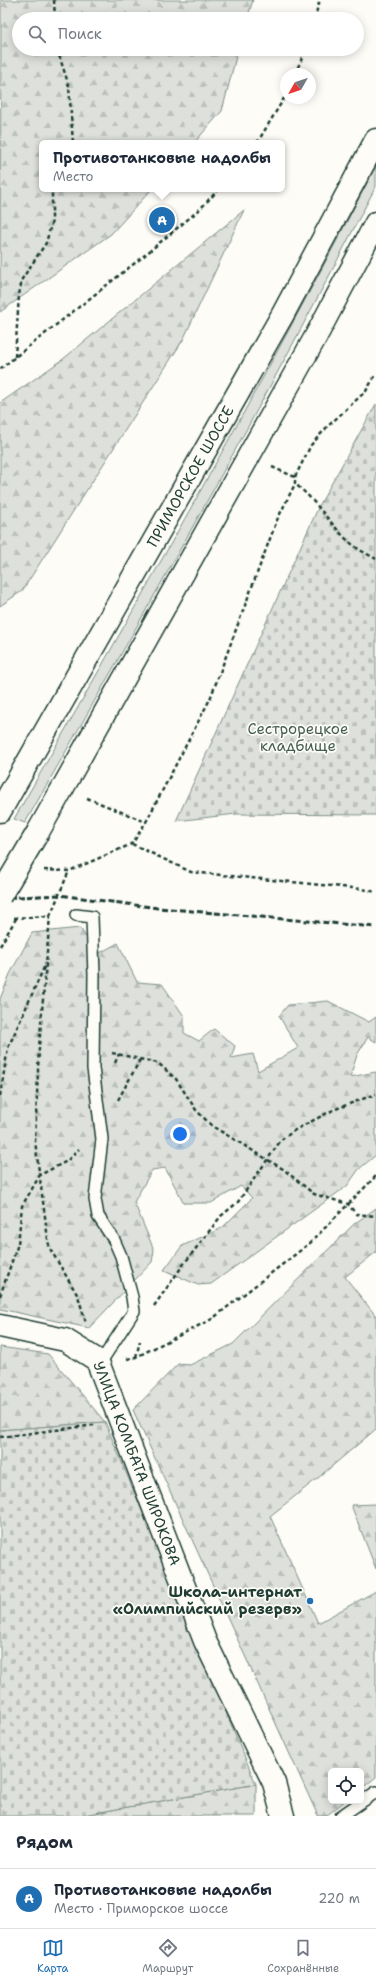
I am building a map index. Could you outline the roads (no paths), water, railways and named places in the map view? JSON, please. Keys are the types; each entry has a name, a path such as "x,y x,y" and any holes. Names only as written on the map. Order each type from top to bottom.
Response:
{"main road":[{"name":"ПРИМОРСКОЕ ШОССЕ","path":"0,811 279,321 376,140"},
{"path":"0,896 38,832 312,345 376,223"},
{"name":"УЛИЦА КОМБАТА ШИРОКОВА","path":"0,1326 65,1340 98,1363 122,1422 205,1641 274,1782 283,1816"}],"lane":[{"path":"76,915 92,917 94,975 93,1068 102,1139 95,1199 98,1216 114,1240 121,1256 132,1296 134,1311 98,1363"},
{"path":"341,1816 376,1792"}],"railway":[{"path":"0,898 59,895 158,908 376,927"}],"place":[{"name":"Противотанковые надолбы","path":"162,220"},
{"name":"Школа-интернат «Олимпийский резерв»","path":"310,1601"}],"park label":[{"name":"Сестрорецкое кладбище","path":"298,738"}]}
